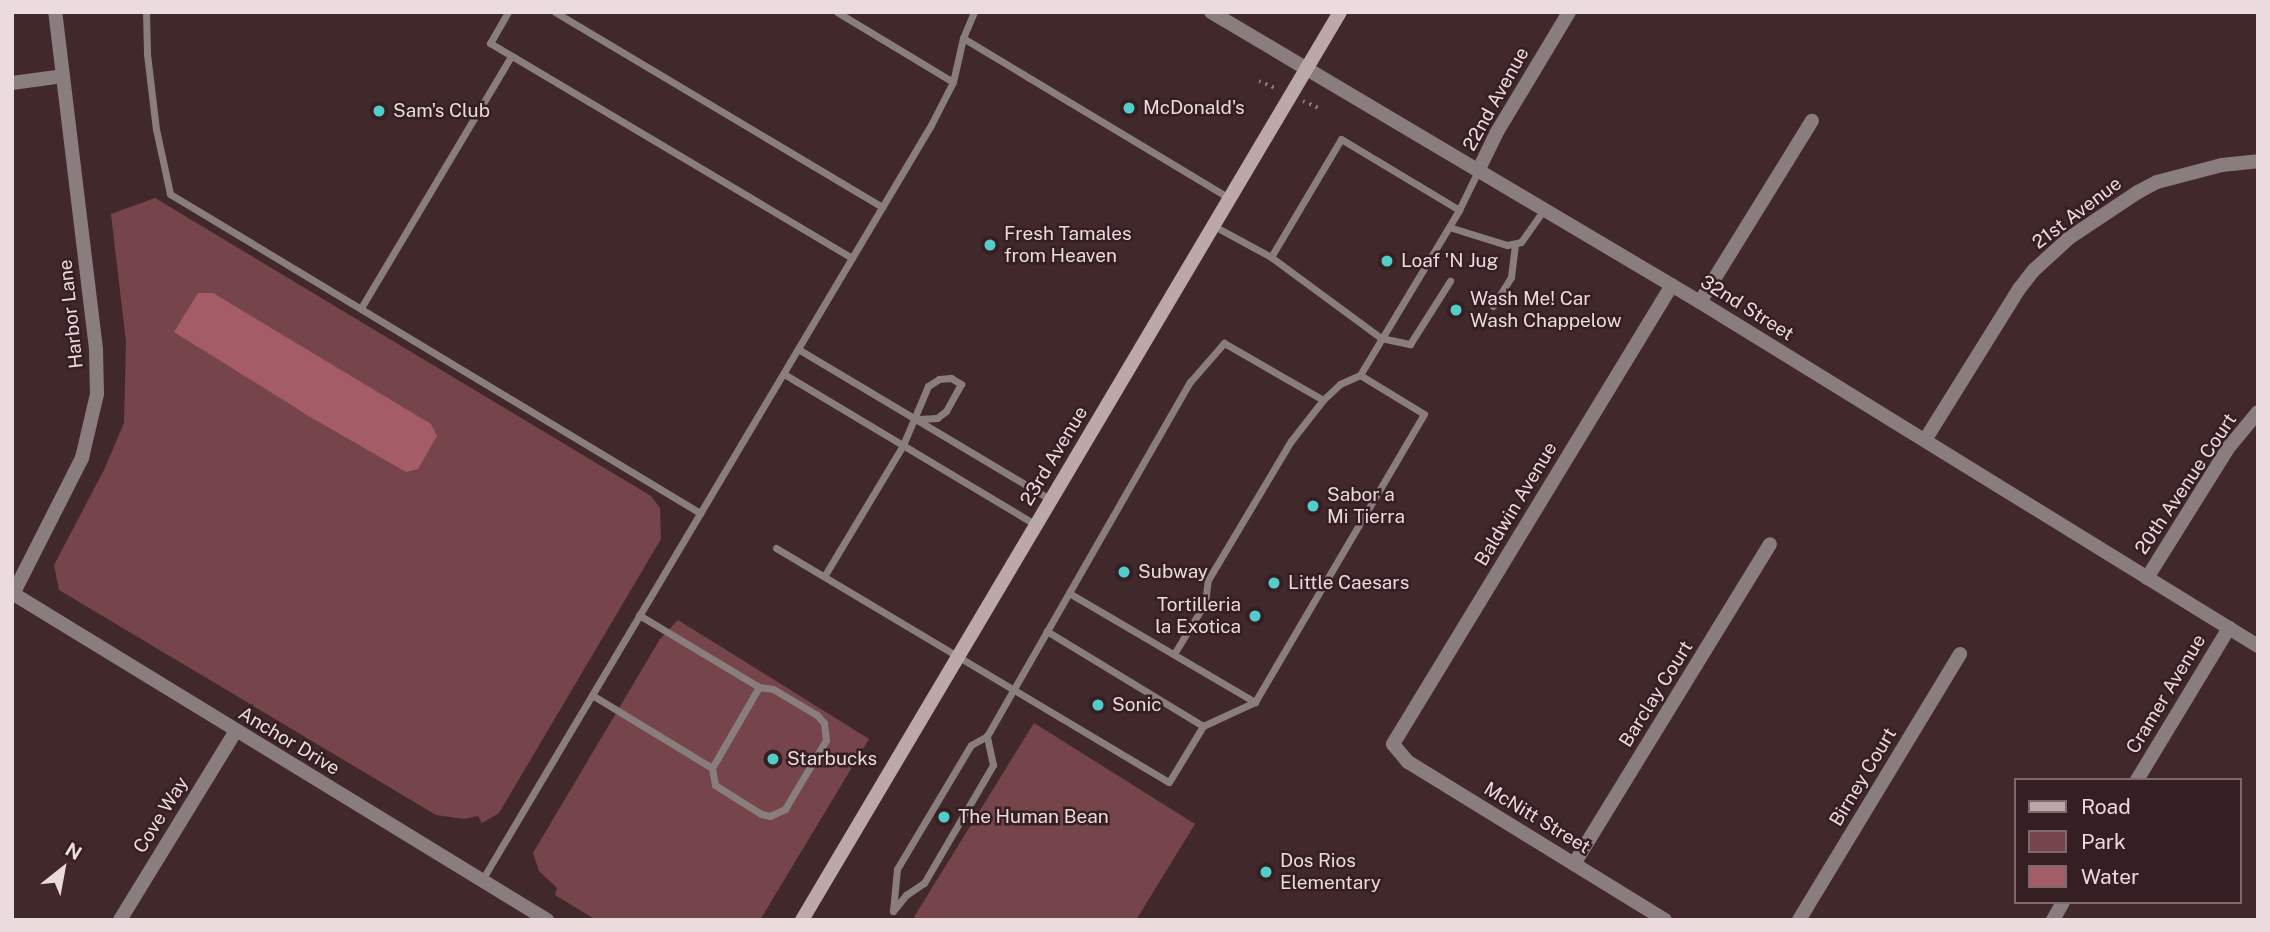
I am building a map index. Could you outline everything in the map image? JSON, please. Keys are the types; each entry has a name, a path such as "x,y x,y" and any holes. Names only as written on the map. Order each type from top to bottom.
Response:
{"main road":[{"name":"23rd Avenue","path":"802,920 1340,12"}],"street":[{"name":"Harbor Lane","path":"13,594 82,458 97,394 96,349 55,12"},
{"name":"32nd Street","path":"1211,12 1545,208 2258,646"},
{"name":"22nd Avenue","path":"1479,169 1515,101 1569,12"},
{"path":"12,83 63,76"},
{"path":"1700,302 1812,121"},
{"name":"21st Avenue","path":"1925,440 2020,289 2034,270 2069,238 2137,192 2157,182 2222,165 2258,161"},
{"name":"Baldwin Avenue","path":"1393,744 1672,285"},
{"name":"20th Avenue Court","path":"2147,578 2229,447 2258,412"},
{"name":"Barclay Court","path":"1574,864 1770,544"},
{"name":"Anchor Drive","path":"13,594 547,920"},
{"name":"Cramer Avenue","path":"2138,778 2229,628"},
{"name":"Birney Court","path":"1799,920 1959,654"},
{"name":"Cove Way","path":"120,920 236,731"},
{"name":"McNitt Street","path":"1393,744 1408,762 1665,920"},
{"path":"2053,920 2062,904"}],"lane":[{"path":"146,12 146,54 156,129 170,194 700,513"},
{"path":"508,12 490,43 852,258"},
{"path":"555,12 882,207"},
{"path":"837,12 953,82"},
{"path":"482,880 852,258 953,82 963,38 974,12"},
{"path":"963,38 1230,199"},
{"path":"361,309 511,55"},
{"path":"1271,257 1341,139 1459,209"},
{"path":"1174,654 1206,603 1208,580 1290,441 1323,400 1340,384 1360,375 1449,227 1479,169"},
{"path":"1449,227 1507,246 1521,242 1545,208"},
{"path":"1213,225 1271,257 1381,338 1410,344 1450,281"},
{"path":"1493,306 1511,277 1514,244"},
{"path":"987,736 993,765 923,883 906,895 892,911 897,869 971,745 987,736 1189,382 1224,343 1323,400"},
{"path":"798,349 1051,500"},
{"path":"783,373 1036,525"},
{"path":"776,548 959,654 1169,782 1203,726 1255,702 1424,414 1360,375"},
{"path":"825,575 903,445 928,386 939,379 951,378 961,384 946,411 937,418 915,419"},
{"path":"1069,593 1255,702"},
{"path":"639,615 759,687 773,689 817,715 824,723 826,740 785,809 770,816 761,814 715,785 712,768 759,687"},
{"path":"1047,631 1203,726"},
{"path":"592,695 712,768"}],"green space":[{"path":"155,198 651,496 660,508 661,539 499,813 482,823 478,816 464,819 436,815 59,590 54,565 104,470 124,423 126,342 111,214"},
{"path":"678,620 869,739 760,920 596,920 555,895 557,888 539,871 533,853 660,639"},
{"path":"1034,723 1195,824 1136,920 918,920 914,917"}],"water":[{"path":"198,293 213,293 431,424 437,436 418,469 406,472 312,418 174,332"}],"place":[{"name":"McDonald's","path":"1129,108"},
{"name":"Sam's Club","path":"379,111"},
{"name":"Fresh Tamales from Heaven","path":"990,245"},
{"name":"Loaf 'N Jug","path":"1387,261"},
{"name":"Wash Me! Car Wash Chappelow","path":"1456,310"},
{"name":"Sabor a Mi Tierra","path":"1313,506"},
{"name":"Subway","path":"1124,572"},
{"name":"Little Caesars","path":"1274,583"},
{"name":"Tortilleria la Exotica","path":"1255,616"},
{"name":"Sonic","path":"1098,705"},
{"name":"Starbucks","path":"773,759"},
{"name":"The Human Bean","path":"944,817"},
{"name":"Dos Rios Elementary","path":"1266,872"}]}
